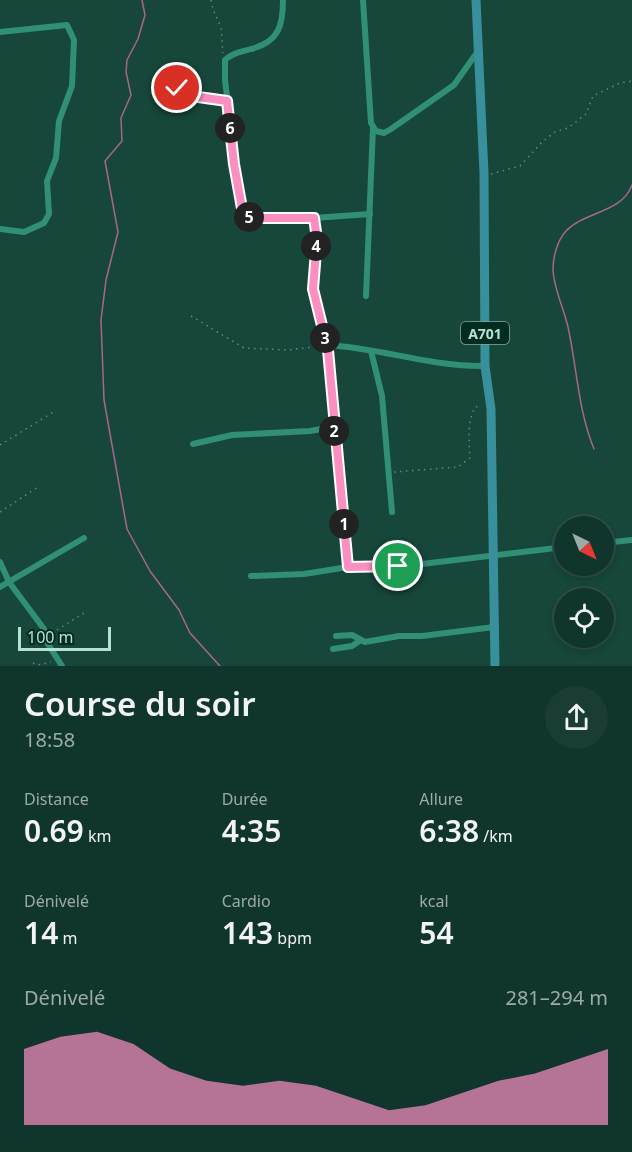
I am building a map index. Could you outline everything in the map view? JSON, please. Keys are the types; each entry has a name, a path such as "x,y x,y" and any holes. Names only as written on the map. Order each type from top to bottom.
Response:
{"main road":[{"name":"A701","path":"476,0 484,173 485,366 491,409 495,666"}],"street":[{"path":"283,0 284,17 281,29 256,48 234,53 225,60 234,164 243,214 252,218 314,218 370,214"},
{"path":"363,0 373,128 366,296"},
{"path":"0,32 67,25 74,40 72,86 58,121 56,158 46,181 49,214 44,223 24,232 0,229"},
{"path":"373,128 381,133 391,129 447,91 478,50"},
{"path":"314,218 317,239 313,289 327,345 348,567"},
{"path":"327,345 435,364 485,366"},
{"path":"371,351 382,396 392,512"},
{"path":"193,444 232,435 310,431 333,427"},
{"path":"0,587 84,538"},
{"path":"614,542 632,540"},
{"path":"251,576 304,574 348,567 405,566 554,548"},
{"path":"0,562 9,582 44,629 62,666"},
{"path":"336,636 352,635 365,642 399,636 422,636 494,627"},
{"path":"333,649 352,646 361,640"}],"path":[{"path":"211,0 214,17 221,28 219,41 225,60"},
{"path":"165,78 191,96 227,101"},
{"path":"484,173 494,175 520,166 542,142 555,132 568,129 586,114 593,96 620,83 632,81"},
{"path":"191,316 244,348 287,350 327,345"},
{"path":"388,474 397,470 458,467 467,463 471,458 468,434 473,411 480,406 491,409"},
{"path":"0,445 55,411"},
{"path":"0,512 38,487"},
{"path":"46,636 84,613"},
{"path":"33,663 46,664 57,659"}],"waterway":[{"path":"142,0 145,15 138,39 127,60 126,72 131,95 121,118 122,141 105,161 118,232 106,280 101,320 104,400 127,529 150,571 179,610 190,633 220,666"},
{"path":"594,449 581,404 568,327 555,284 554,260 558,244 566,231 583,219 612,207 627,194 632,185"}],"route":[{"path":"177,88 191,96 224,98 227,101 234,164 243,214 252,218 314,218 317,243 313,289 315,305 328,350 333,427 348,567 398,566"}]}
